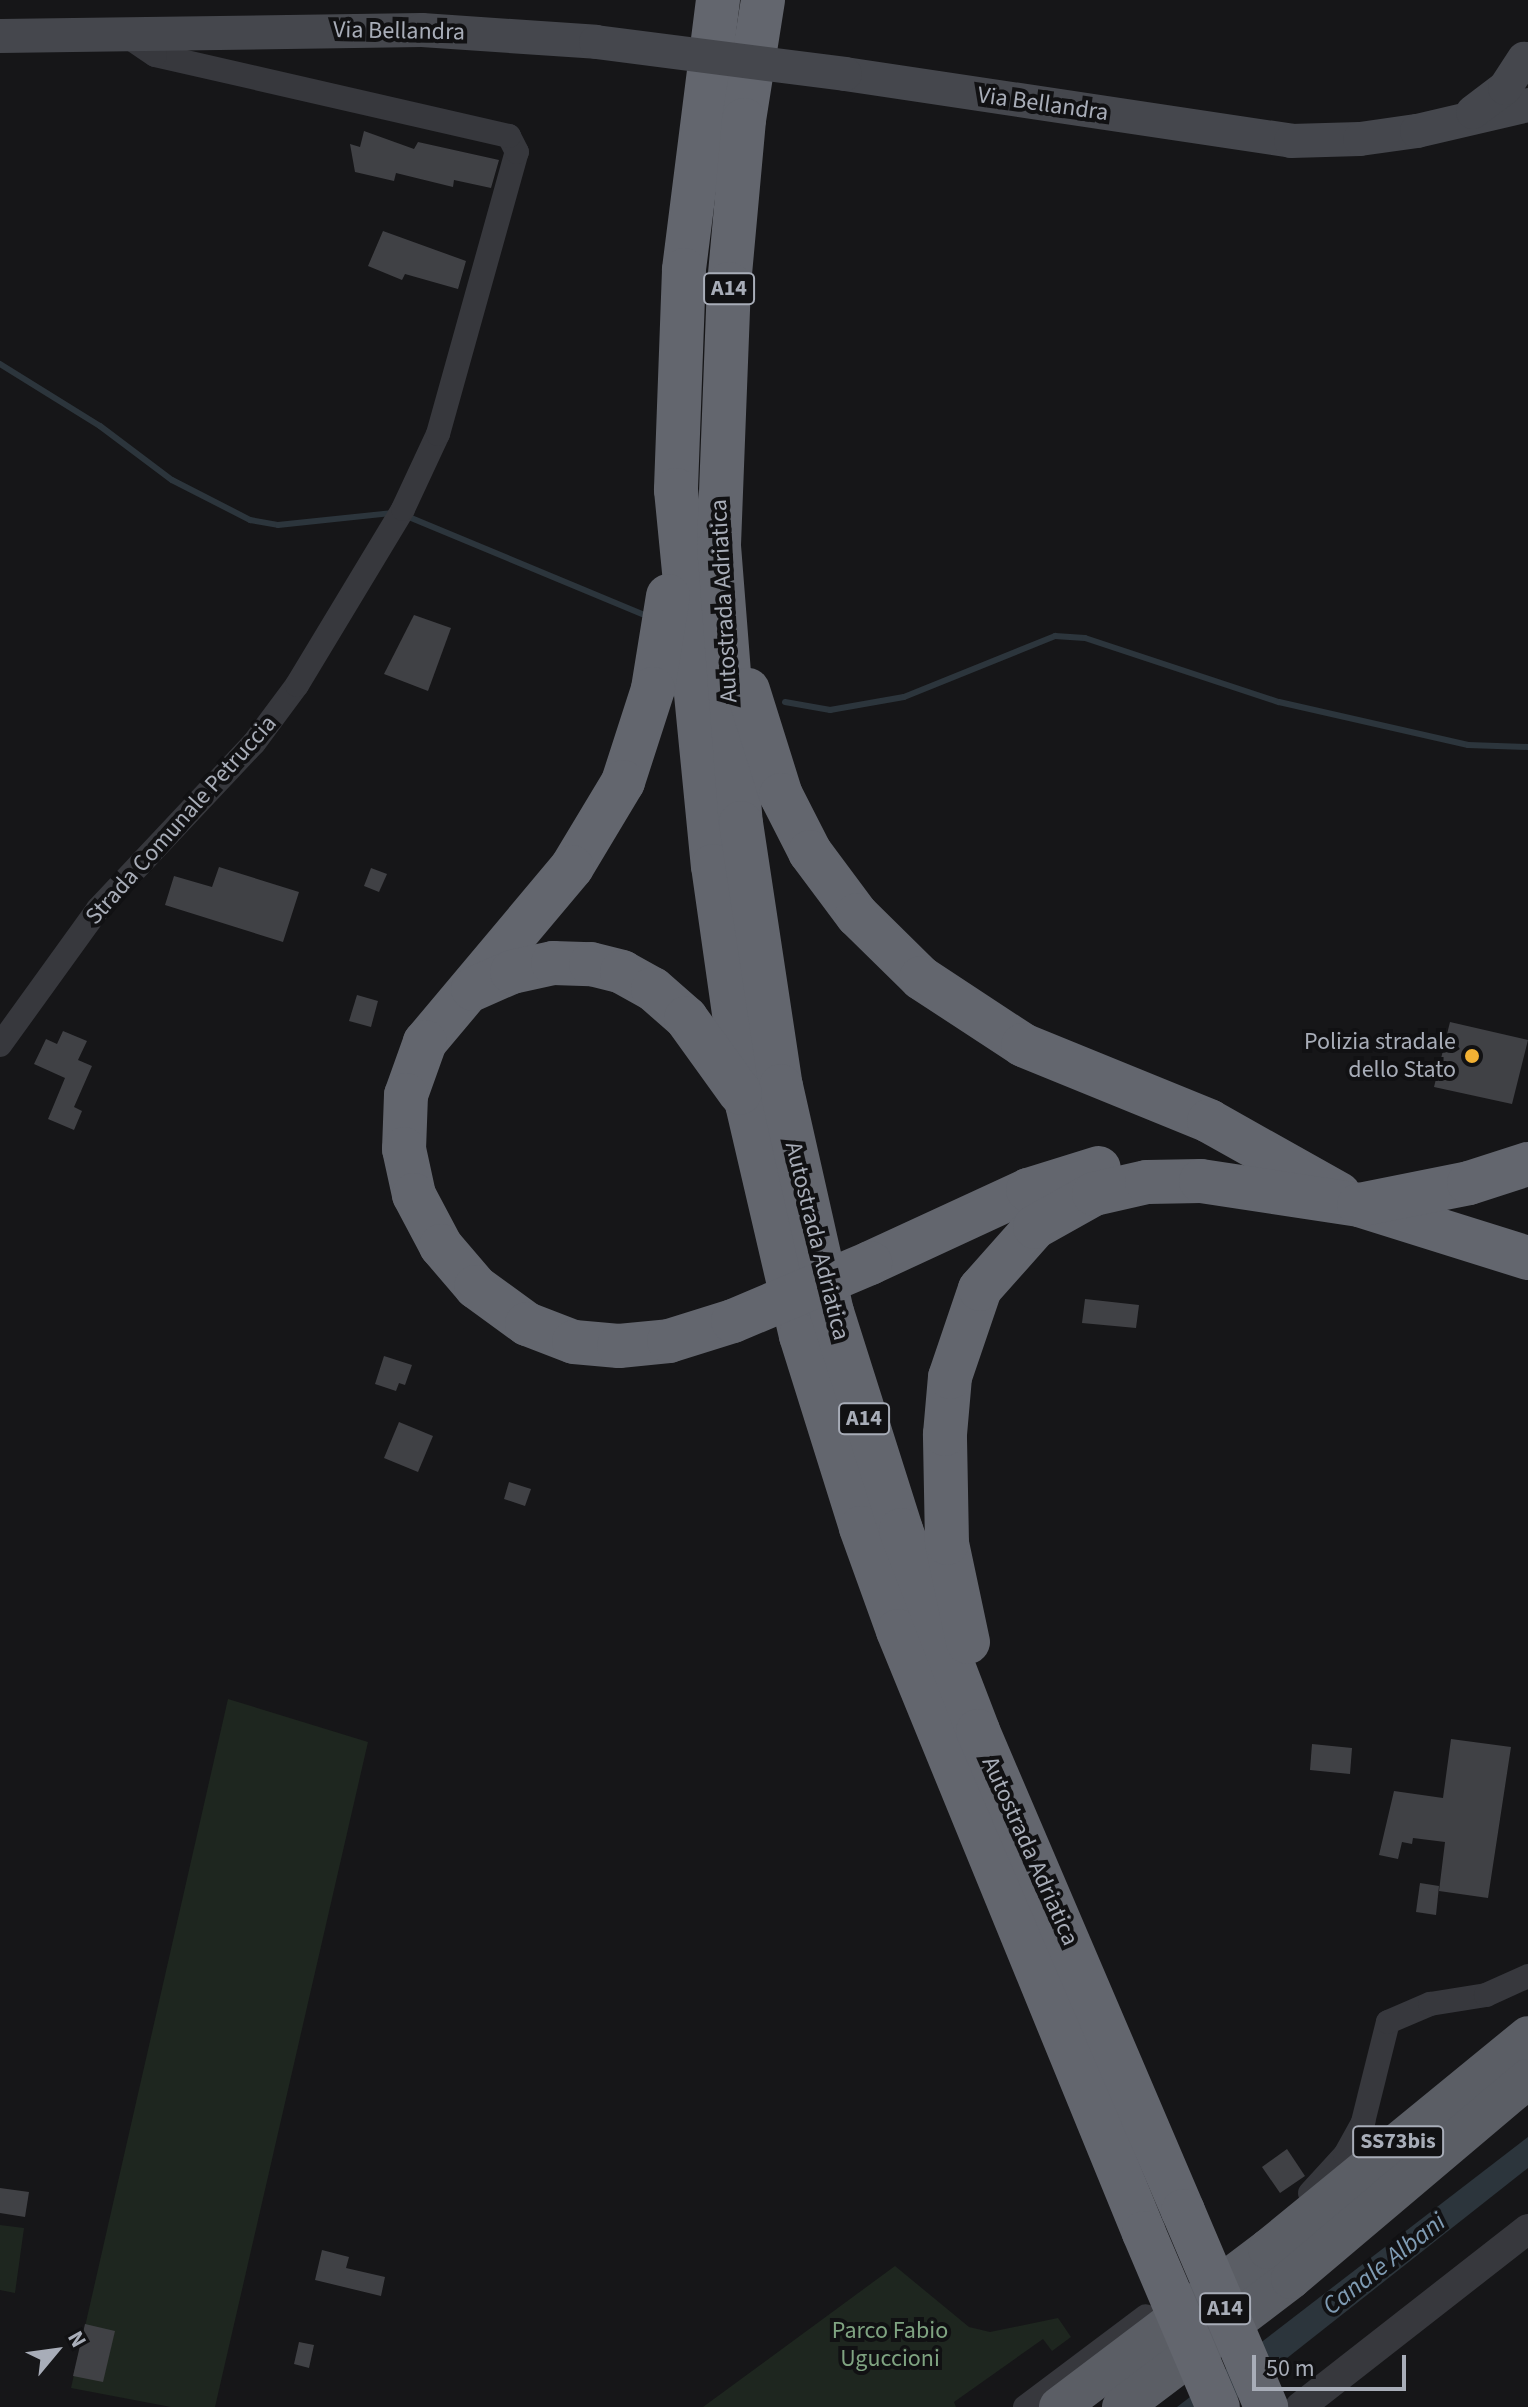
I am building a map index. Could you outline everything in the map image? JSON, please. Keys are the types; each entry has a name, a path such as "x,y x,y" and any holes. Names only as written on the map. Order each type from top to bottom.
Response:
{"highway":[{"name":"Autostrada Adriatica","path":"718,0 679,324 677,519 713,866 747,1104 801,1336 861,1528 898,1631 1218,2407"},
{"name":"Autostrada Adriatica","path":"763,0 744,120 729,284 720,427 720,580 734,760 758,953 794,1151 832,1312 924,1593 1266,2407"},
{"name":"A14","path":"677,519 658,666 626,774 582,853 425,1042 409,1084 404,1117 411,1186 427,1223 457,1267 506,1312 574,1342 649,1345 733,1321 870,1263 1028,1190 1114,1166 1206,1169 1359,1205 1528,1258"},
{"name":"A14","path":"720,580 760,735 788,811 827,877 897,957 943,996 1008,1037 1209,1121 1359,1205"},
{"name":"A14","path":"471,990 512,972 562,962 622,972 653,989 686,1018 747,1104"},
{"name":"A14","path":"1065,1929 974,1661 951,1573 945,1417 952,1363 980,1289 1027,1234 1060,1210 1110,1189 1189,1180 1359,1205 1469,1183 1528,1164"},
{"name":"SS73bis","path":"1059,2407 1268,2249 1528,2036"},
{"name":"SS73bis","path":"1122,2407 1291,2279 1528,2079"}],"main road":[{"name":"Via Bellandra","path":"0,36 119,31 422,30 596,42 845,74 1291,141 1402,133 1469,115 1528,105"},
{"name":"Via Bellandra","path":"1469,115 1505,88 1527,57"}],"street":[{"name":"Strada Comunale Petruccia","path":"0,1045 98,909 254,743 297,685 399,516 442,419 517,152 509,136 155,55 119,31"},
{"path":"1025,2407 1320,2185 1345,2155 1363,2122 1388,2022 1430,2004 1486,1995 1528,1976"},
{"path":"1300,2407 1528,2229"}],"green space":[{"path":"228,1699 368,1742 215,2407 171,2407 71,2388"},
{"path":"0,2225 24,2228 15,2293 0,2290"},
{"name":"Parco Fabio Uguccioni","path":"895,2266 969,2327 990,2332 1058,2318 1071,2337 1052,2351 1043,2339 954,2402 956,2407 703,2407"}],"water":[{"name":"Canale Albani","path":"1528,2137 1528,2168 1225,2407 1177,2407"}],"building":[{"path":"364,131 414,149 418,142 499,160 491,188 454,180 453,187 396,173 394,181 355,172 350,144 360,147"},
{"path":"383,231 466,261 458,289 405,274 402,280 368,266"},
{"path":"414,615 451,628 428,691 384,674"},
{"path":"219,867 299,892 283,942 165,905 174,876 212,887"},
{"path":"371,868 387,874 379,892 364,886"},
{"path":"357,995 378,1001 371,1027 349,1021"},
{"path":"1450,1022 1528,1040 1512,1104 1434,1087"},
{"path":"63,1031 87,1041 78,1060 92,1066 74,1107 82,1111 74,1130 48,1119 65,1078 34,1064 46,1039 57,1044"},
{"path":"1085,1299 1139,1305 1136,1328 1082,1323"},
{"path":"384,1356 412,1365 405,1385 399,1383 396,1391 375,1384"},
{"path":"399,1422 433,1436 418,1472 384,1458"},
{"path":"509,1482 531,1489 525,1506 504,1499"},
{"path":"1451,1739 1511,1747 1488,1898 1439,1891 1445,1842 1413,1838 1412,1844 1402,1842 1398,1859 1379,1855 1394,1791 1443,1798"},
{"path":"1312,1744 1352,1748 1350,1774 1310,1770"},
{"path":"1420,1883 1439,1886 1436,1915 1416,1912"},
{"path":"1287,2149 1305,2176 1280,2193 1262,2167"},
{"path":"0,2188 29,2192 25,2217 0,2213"},
{"path":"322,2250 349,2257 346,2268 385,2277 381,2296 315,2280"},
{"path":"85,2324 115,2331 103,2382 73,2376"},
{"path":"299,2342 314,2345 309,2368 294,2364"}],"waterway":[{"path":"0,364 100,426 172,480 250,520 278,525 393,513"},
{"path":"404,515 649,617"},
{"path":"785,702 830,710 904,697 1055,636 1085,638 1279,702 1468,745 1528,747"}],"place":[{"name":"Polizia stradale dello Stato","path":"1472,1056"}]}
